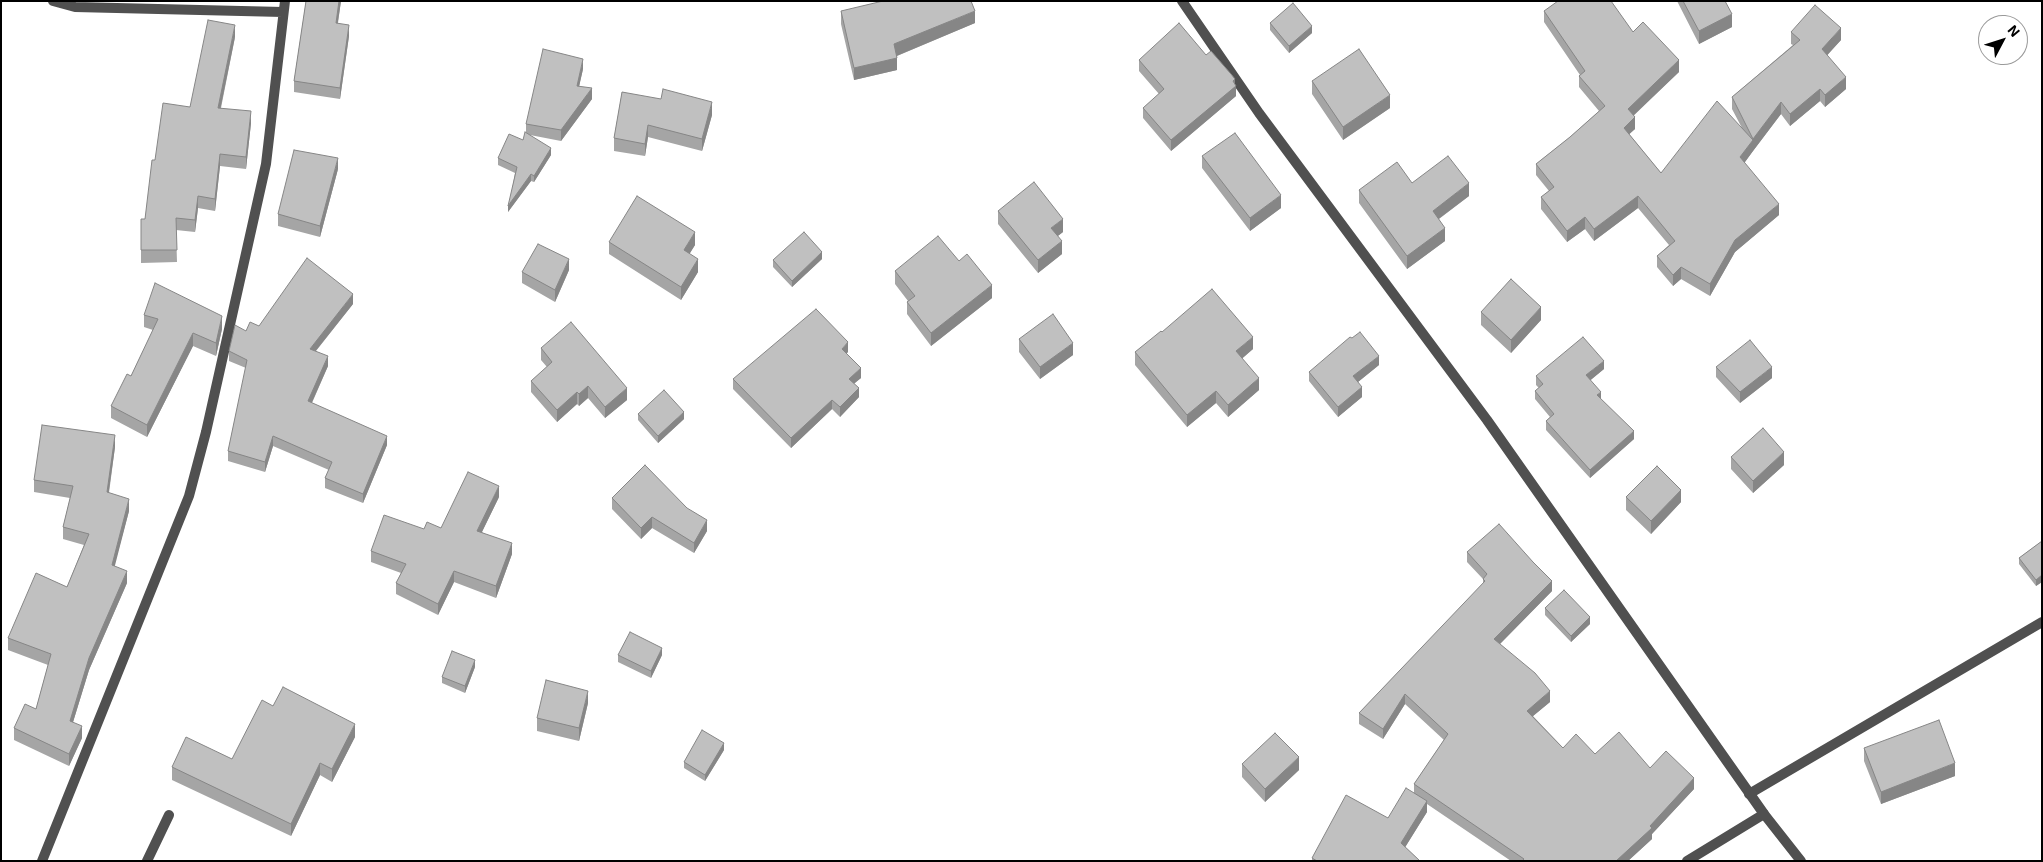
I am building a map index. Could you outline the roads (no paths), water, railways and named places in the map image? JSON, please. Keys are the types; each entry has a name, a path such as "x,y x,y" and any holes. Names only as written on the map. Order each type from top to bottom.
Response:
{"street":[{"path":"42,861 189,496 206,432 266,164 284,6 75,7 53,1"},
{"path":"1182,1 1259,112 1487,420 1749,794 1801,861"},
{"path":"1749,794 2042,622"},
{"path":"1687,861 1764,814"},
{"path":"147,861 169,816"}]}
